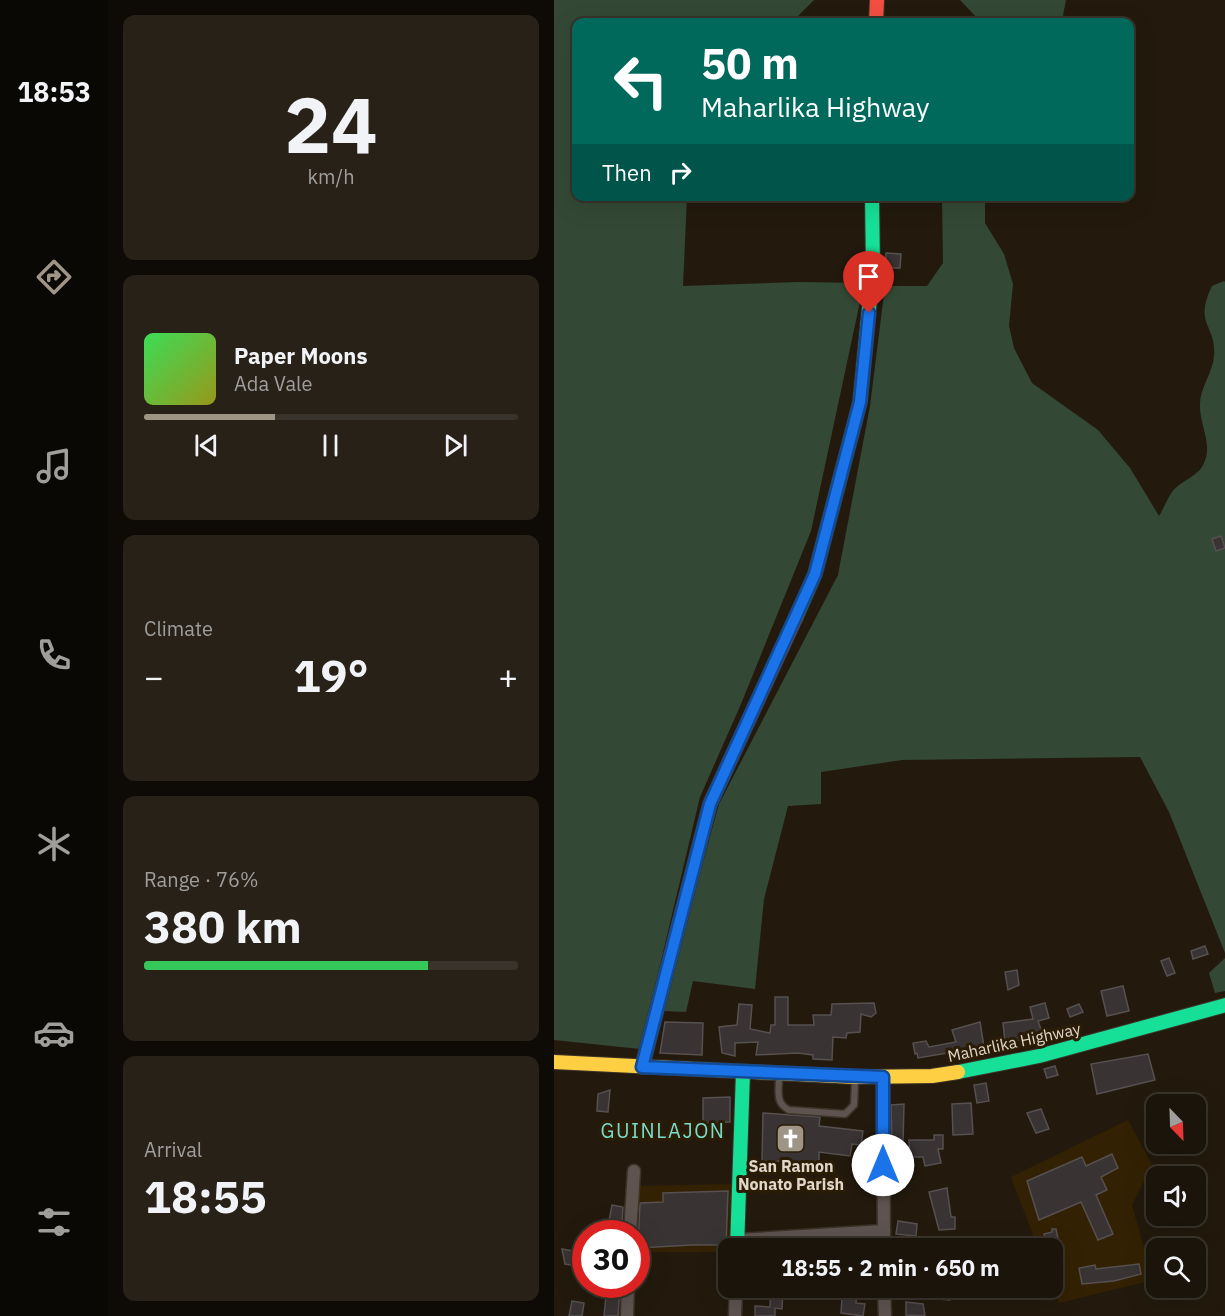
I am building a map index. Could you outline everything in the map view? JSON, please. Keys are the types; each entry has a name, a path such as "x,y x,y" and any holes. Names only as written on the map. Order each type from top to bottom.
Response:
{"main road":[{"path":"876,18 878,0"},
{"path":"642,1067 710,804 815,574 860,402 873,268 872,201"},
{"name":"Maharlika Highway","path":"554,1062 855,1077 932,1076 976,1070 1226,1005"},
{"path":"738,1238 743,1072"}],"street":[{"path":"883,1077 884,1238"},
{"path":"631,1220 634,1171"},
{"path":"805,1238 884,1231"},
{"path":"627,1316 628,1298"},
{"path":"735,1316 736,1298"},
{"path":"884,1298 885,1316"}],"lane":[{"path":"780,1074 778,1099 782,1106 789,1110 845,1114 854,1105 855,1077"}],"shaded area":[{"path":"1128,1120 1152,1165 1146,1166 1146,1177 1132,1205 1146,1255 1146,1282 1059,1303 1057,1298 1063,1298 1063,1238 1034,1238 1011,1177"},
{"path":"736,1184 734,1238 718,1238 718,1252 650,1252 650,1220 636,1220 635,1186"}],"green space":[{"path":"554,0 814,0 796,18 572,18 572,201 687,201 683,286 798,282 864,283 811,531 741,704 700,797 640,1049 554,1040"},
{"path":"960,0 1066,0 1063,15 1065,18 977,18"},
{"path":"942,201 985,201 985,223 1004,254 1013,284 1009,326 1014,348 1032,383 1098,430 1130,468 1159,516 1172,492 1197,473 1206,457 1207,442 1200,404 1213,362 1214,346 1205,317 1205,309 1212,286 1224,281 1226,283 1225,953 1169,812 1140,757 902,760 821,772 821,804 788,806 764,899 755,989 693,981 686,1012 662,1011 719,804 838,575 870,406 885,286 927,286 943,263"},
{"path":"1225,958 1225,991 1215,993 1209,973"}],"building":[{"path":"886,253 901,254 900,268 885,268"},
{"path":"1221,536 1225,548 1216,551 1212,539"},
{"path":"1205,946 1208,954 1193,959 1191,951"},
{"path":"1169,958 1175,973 1167,976 1161,961"},
{"path":"1017,970 1019,985 1008,990 1005,972"},
{"path":"1123,986 1129,1011 1107,1016 1101,991"},
{"path":"775,997 788,997 788,1025 814,1025 813,1015 831,1015 832,1004 874,1003 876,1013 871,1017 861,1014 860,1032 847,1033 846,1038 833,1037 832,1060 813,1059 813,1055 798,1053 756,1055 758,1042 735,1043 735,1056 722,1053 719,1027 737,1025 739,1004 752,1005 750,1029 770,1033 771,1025 775,1025"},
{"path":"1045,1003 1049,1018 1038,1021 1042,1032 1021,1040 1005,1042 1003,1023 1033,1019 1030,1007"},
{"path":"1079,1004 1083,1012 1070,1017 1067,1009"},
{"path":"665,1022 703,1023 702,1055 660,1053"},
{"path":"980,1022 984,1047 918,1058 917,1053 915,1054 913,1043 926,1041 929,1047 956,1042 952,1030"},
{"path":"1148,1054 1155,1080 1097,1094 1091,1064"},
{"path":"1055,1066 1058,1075 1047,1078 1044,1069"},
{"path":"986,1083 989,1101 977,1103 974,1085"},
{"path":"610,1090 608,1112 597,1111 598,1094"},
{"path":"730,1097 730,1122 703,1123 703,1098"},
{"path":"971,1103 973,1134 953,1135 952,1104"},
{"path":"904,1104 903,1144 892,1144 891,1105"},
{"path":"1041,1109 1049,1129 1036,1133 1027,1113"},
{"name":"San Ramon Nonato Parish","path":"763,1113 820,1117 819,1126 863,1131 861,1145 852,1144 850,1156 819,1152 819,1162 762,1161"},
{"path":"934,1135 943,1135 943,1149 938,1149 941,1163 925,1166 923,1157 910,1157 909,1140 934,1140"},
{"path":"1112,1154 1118,1168 1101,1177 1107,1190 1096,1195 1113,1234 1098,1240 1081,1202 1039,1220 1027,1181 1082,1157 1086,1166"},
{"path":"947,1188 951,1217 955,1217 955,1229 939,1230 929,1192"},
{"path":"728,1191 726,1238 718,1238 718,1245 650,1247 650,1220 639,1220 640,1203 663,1202 663,1193"},
{"path":"612,1205 623,1207 622,1220 609,1220"},
{"path":"898,1221 917,1224 916,1236 896,1234"},
{"path":"1052,1229 1056,1229 1058,1238 1045,1238 1044,1234 1052,1232"},
{"path":"562,1249 572,1251 572,1265 565,1264"},
{"path":"1139,1264 1141,1274 1114,1281 1082,1284 1079,1268 1095,1265 1096,1269"},
{"path":"606,1298 619,1298 618,1316 604,1316"},
{"path":"770,1298 782,1298 782,1309 775,1308 775,1316 755,1316 755,1306 770,1307"},
{"path":"842,1298 856,1298 856,1303 865,1304 863,1316 841,1313"},
{"path":"925,1298 951,1298 950,1300"},
{"path":"572,1301 584,1303 582,1316 569,1316"},
{"path":"906,1302 923,1304 925,1316 906,1315"}],"traffic: fast":[{"path":"796,617 815,574 860,402 873,268 872,201"},
{"path":"958,1072 1039,1056 1226,1005"},
{"path":"737,1238 743,1072"}],"traffic: slow":[{"path":"554,1062 855,1077 932,1076 958,1072"}],"traffic: jam":[{"path":"876,18 877,0"},
{"path":"642,1067 710,804 796,617"}],"place":[{"name":"San Ramon Nonato Parish","path":"791,1138"}],"district":[{"name":"GUINLAJON","path":"663,1131"}],"route":[{"path":"869,313 860,402 815,574 710,804 642,1067 883,1077 883,1165"}]}
